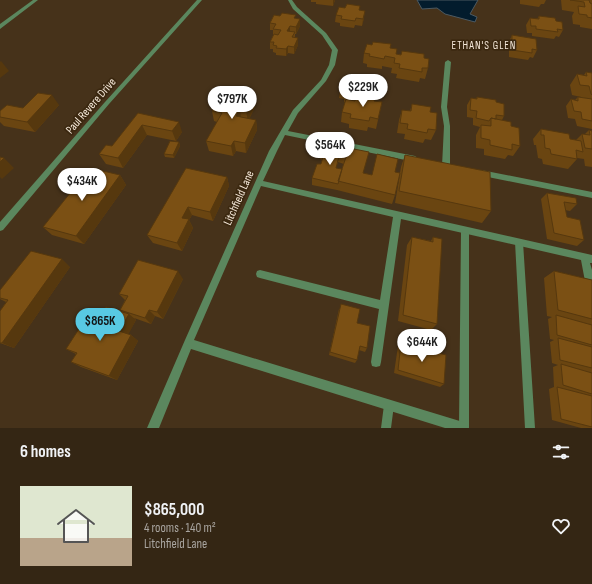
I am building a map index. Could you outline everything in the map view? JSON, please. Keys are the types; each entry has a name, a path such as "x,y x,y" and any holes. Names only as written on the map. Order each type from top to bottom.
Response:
{"street":[{"path":"0,27 36,0"},
{"name":"Paul Revere Drive","path":"0,228 107,103 200,0"},
{"name":"Litchfield Lane","path":"153,428 188,343 273,151 285,133 295,112 323,81 332,66 335,50 324,34 295,8 290,0"},
{"path":"446,166 447,126 444,101 448,62"},
{"path":"285,133 423,161"},
{"path":"477,172 592,195"},
{"path":"259,183 589,258 592,292"},
{"path":"376,362 398,215"},
{"path":"260,274 384,306"},
{"path":"188,343 464,428"}],"lane":[{"path":"464,428 465,230"},
{"path":"519,242 530,428"},
{"path":"386,428 389,405"}],"water":[{"path":"417,0 478,0 470,14 477,17 475,22 445,14 437,8 422,9"}],"building":[{"path":"570,0 589,0 592,4 592,18 587,17 587,15 579,14 578,6 585,7 584,2"},
{"path":"347,4 360,6 359,10 365,11 363,19 356,18 355,21 341,19 342,16 336,15 339,7 345,8"},
{"path":"282,13 296,15 294,18 300,19 296,27 290,26 287,31 295,32 292,37 298,38 294,47 288,46 286,49 276,48 277,46 273,45 274,42 270,42 274,34 278,35 281,30 273,29 276,24 270,23 274,15 280,16"},
{"path":"539,16 555,18 556,21 562,22 563,30 557,29 558,32 536,29 536,26 531,26 530,18 539,19"},
{"path":"512,35 536,39 537,50 532,49 532,53 512,50"},
{"path":"373,42 391,44 390,48 397,49 396,54 401,55 402,51 424,54 424,58 429,59 428,68 422,68 422,72 399,68 400,64 394,63 395,58 385,56 384,59 369,56 370,54 364,53 367,44 372,45"},
{"path":"586,72 592,73 592,95 589,86 580,85 577,74 587,76"},
{"path":"351,76 368,79 367,84 374,85 372,92 365,91 364,96 357,94 356,97 345,95 346,92 340,91 343,83 348,84"},
{"path":"224,91 254,97 246,111 240,109 236,116 256,120 245,143 234,141 231,146 206,141 222,113 212,111"},
{"path":"38,93 52,95 27,122 0,117 0,111 7,105 23,108"},
{"path":"357,94 375,97 374,101 382,102 378,119 370,117 369,121 350,118 351,114 342,112 346,99 355,101"},
{"path":"477,97 496,100 496,102 504,104 504,116 496,115 496,119 491,118 489,121 476,118 477,111 470,110 471,98 477,99"},
{"path":"578,97 592,99 592,121 582,119 581,112 574,111 571,99 578,101"},
{"path":"412,104 431,107 430,112 437,113 436,130 428,129 427,133 407,129 408,124 400,123 402,110 411,111"},
{"path":"138,113 179,122 172,131 142,125 118,158 99,154 106,145 112,146"},
{"path":"491,118 511,122 511,126 519,128 520,146 512,144 512,150 490,145 490,140 481,138 481,125 491,126"},
{"path":"541,129 569,134 570,139 581,141 583,152 576,150 577,159 551,154 550,149 545,148 544,135 541,135"},
{"path":"589,130 592,131 592,149 585,148 582,134 590,135"},
{"path":"170,141 179,142 173,155 164,154"},
{"path":"323,146 348,151 346,157 339,156 336,168 342,169 338,184 312,178 317,164 321,164 324,153 321,152"},
{"path":"349,148 369,152 363,173 372,175 377,154 398,159 395,172 400,173 395,195 338,181"},
{"path":"405,155 490,172 491,211 399,191"},
{"path":"90,168 120,175 76,236 43,227"},
{"path":"186,168 227,177 210,212 188,207 182,218 189,219 177,243 147,235"},
{"path":"547,193 576,198 577,204 564,202 567,217 580,220 584,240 554,233"},
{"path":"412,237 433,242 433,237 442,239 437,324 403,315"},
{"path":"31,251 62,259 2,343 0,343 0,311 8,300 0,298 0,290"},
{"path":"138,260 178,271 157,312 149,310 145,318 120,310 128,296 119,294"},
{"path":"554,271 592,280 592,319 558,310"},
{"path":"341,304 360,309 357,323 370,326 367,348 360,346 357,360 330,352"},
{"path":"106,307 129,314 119,331 131,335 109,376 71,362 77,353 66,349 84,321 95,324"},
{"path":"556,315 592,325 592,345 557,335"},
{"path":"558,338 592,347 592,368 560,360"},
{"path":"401,343 446,355 444,384 398,370"},
{"path":"561,364 592,373 592,394 563,385"},
{"path":"557,387 592,396 592,427 561,419"}],"district":[{"name":"ETHAN'S GLEN","path":"484,45"}]}
